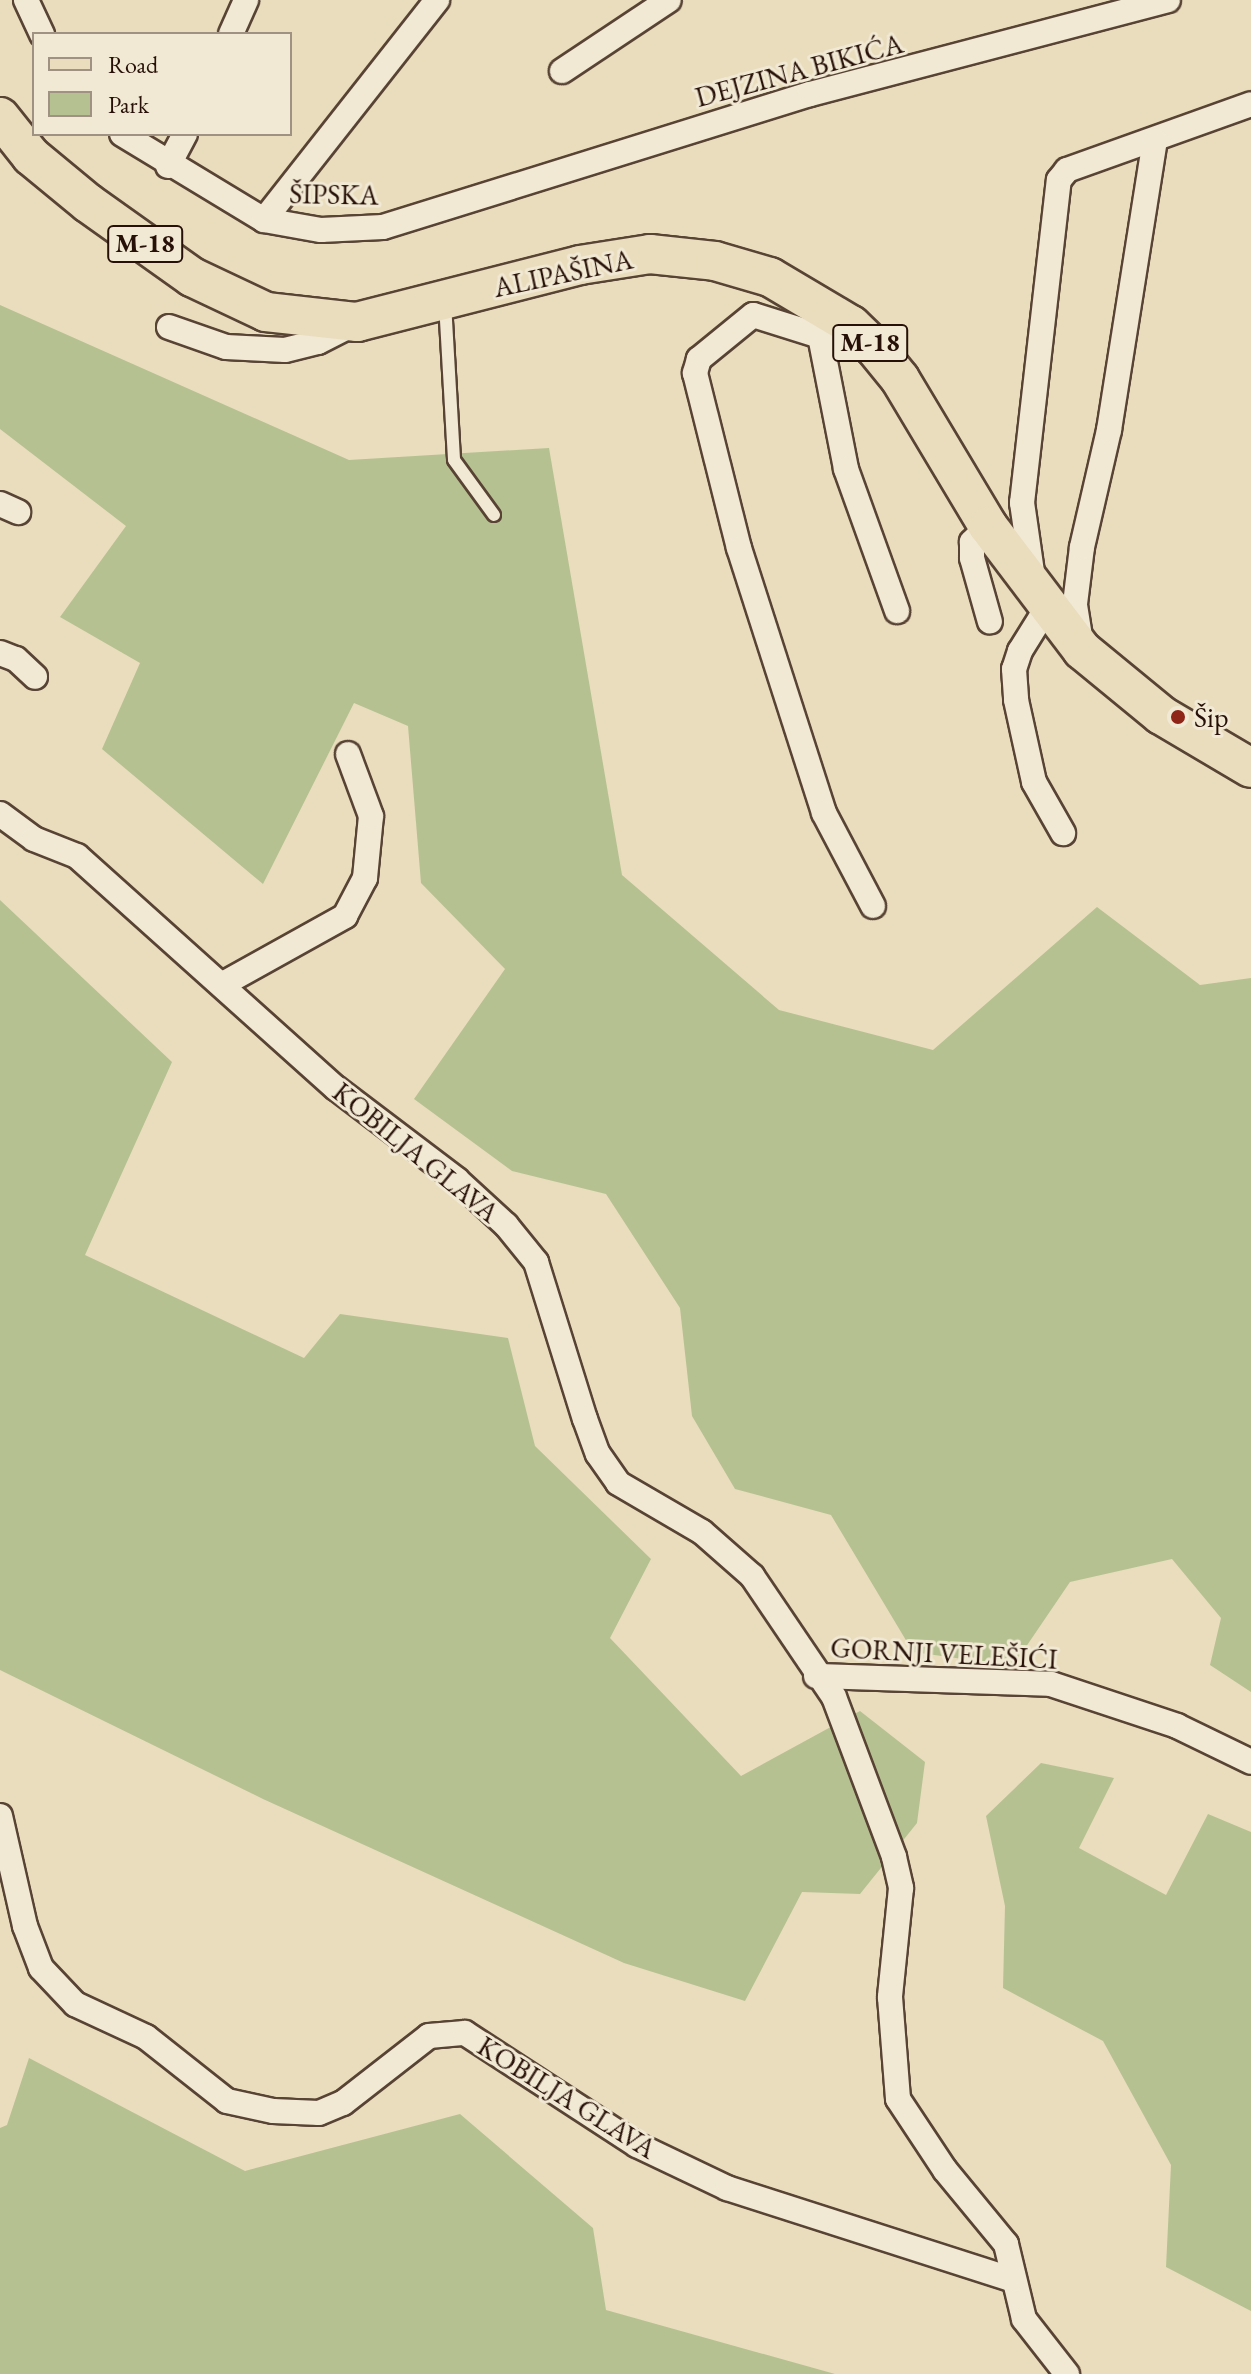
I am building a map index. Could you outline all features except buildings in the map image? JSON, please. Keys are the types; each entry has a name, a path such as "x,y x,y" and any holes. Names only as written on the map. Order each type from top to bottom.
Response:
{"main road":[{"name":"ALIPAŠINA","path":"0,117 31,156 192,277 266,312 319,321 357,322 580,265 650,254 715,261 770,277 900,379 988,526 1082,650 1161,715 1251,768"}],"street":[{"path":"26,0 41,32"},
{"path":"232,32 246,0"},
{"name":"ŠIPSKA","path":"264,220 437,0"},
{"path":"562,71 669,0"},
{"name":"DEJZINA BIKIĆA","path":"449,207 810,94 1168,0"},
{"path":"1082,650 1075,604 1082,547 1109,430 1155,141 1251,104"},
{"name":"ŠIPSKA","path":"125,136 168,166 264,220 321,230 383,227 449,207"},
{"path":"168,166 184,136"},
{"name":"ALIPAŠINA","path":"1042,600 1022,503 1059,180 1067,170 1155,141"},
{"path":"873,906 824,813 739,548 695,373 699,359 753,315 836,330 846,469 897,611"},
{"path":"169,327 226,347 285,350 318,342 357,322"},
{"path":"988,526 972,542 972,558 990,622"},
{"path":"1042,600 1020,651 1016,700 1034,782 1063,833"},
{"path":"0,653 16,659 35,677"},
{"path":"223,984 345,916 365,878 371,816 348,754"},
{"name":"KOBILJA GLAVA","path":"0,814 34,839 77,856 336,1088 457,1180 506,1225 536,1262 598,1454 618,1483 702,1532 752,1576 816,1676"},
{"name":"GORNJI VELEŠIĆI","path":"816,1676 1051,1684 1177,1726 1251,1762"},
{"name":"GORNJI VELEŠIĆI","path":"816,1676 834,1697 901,1888 890,1997 898,2099 945,2170 1006,2244 1024,2319 1067,2374"},
{"name":"KOBILJA GLAVA","path":"0,1816 25,1926 41,1968 75,2004 146,2037 227,2101 273,2111 319,2113 343,2103 429,2036 465,2033 637,2145 727,2188 1013,2280"}],"lane":[{"path":"445,300 454,460 494,515"}],"green space":[{"path":"0,305 349,460 549,448 622,875 779,1010 933,1050 1097,907 1200,985 1251,978 1251,1692 1210,1665 1221,1618 1172,1559 1070,1582 1013,1666 913,1652 831,1515 735,1489 692,1416 680,1308 606,1194 512,1171 414,1099 505,969 421,883 408,726 354,703 263,884 102,749 140,663 60,617 126,526 0,429"},
{"path":"0,900 172,1062 85,1255 304,1358 340,1314 508,1338 535,1446 651,1559 610,1638 741,1776 860,1711 925,1762 917,1823 860,1894 802,1892 745,2001 624,1963 263,1799 0,1670"},
{"path":"1041,1763 1114,1778 1079,1848 1166,1895 1208,1814 1251,1832 1251,2311 1166,2267 1171,2165 1103,2041 1003,1988 1005,1906 986,1816"},
{"path":"29,2058 245,2171 460,2114 593,2228 606,2310 835,2374 0,2374 0,2128 7,2125"}],"place":[{"name":"Šip","path":"1178,717"}]}
